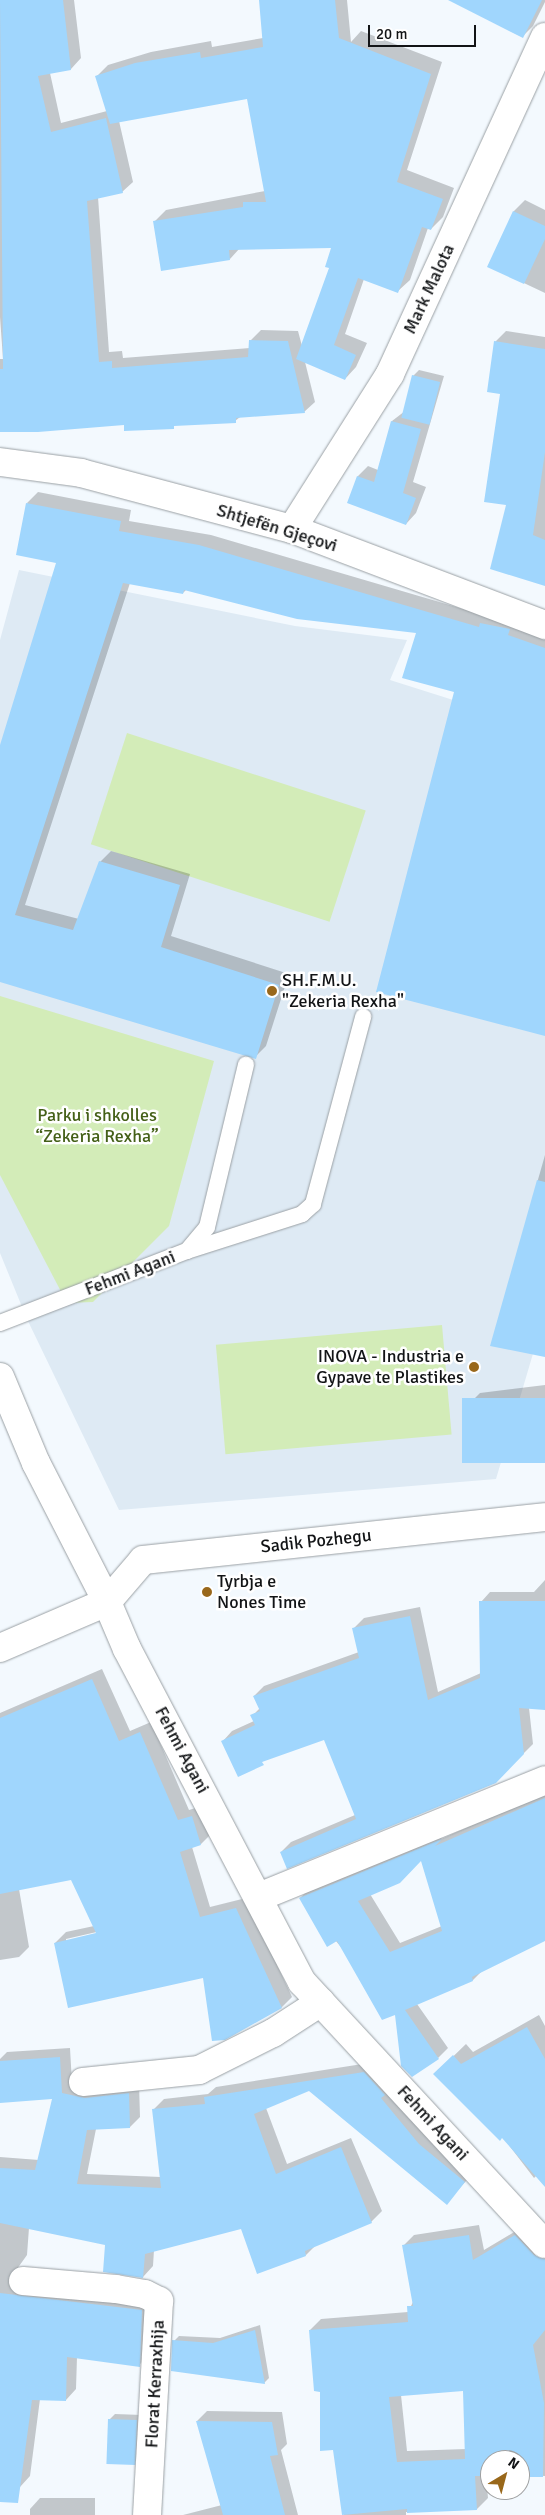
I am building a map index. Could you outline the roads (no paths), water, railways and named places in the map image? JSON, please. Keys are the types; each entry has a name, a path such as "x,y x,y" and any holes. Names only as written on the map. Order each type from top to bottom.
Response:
{"street":[{"name":"Mark Malota","path":"292,529 390,374 545,37"},
{"name":"Shtjefën Gjeçovi","path":"0,462 81,473 292,529 545,624"},
{"name":"Fehmi Agani","path":"0,1377 36,1463 107,1602 127,1649 302,1982 545,2244"},
{"name":"Sadik Pozhegu","path":"107,1602 143,1560 545,1517"},
{"path":"0,1648 107,1602"},
{"path":"259,1897 545,1780"},
{"path":"83,2082 199,2070 273,2033 321,2002"},
{"name":"Florat Kerraxhija","path":"23,2281 116,2289 144,2294 159,2301 146,2515"}],"lane":[{"path":"187,1252 302,1214 313,1204 363,1017"},
{"name":"Fehmi Agani","path":"0,1323 187,1252 206,1227 246,1065"}],"place":[{"name":"SH.F.M.U. \"Zekeria Rexha\"","path":"272,991"},
{"name":"INOVA - Industria e Gypave te Plastikes","path":"474,1367"},
{"name":"Tyrbja e Nones Time","path":"207,1592"}],"park label":[{"name":"Parku i shkolles “Zekeria Rexha”","path":"97,1126"}]}
